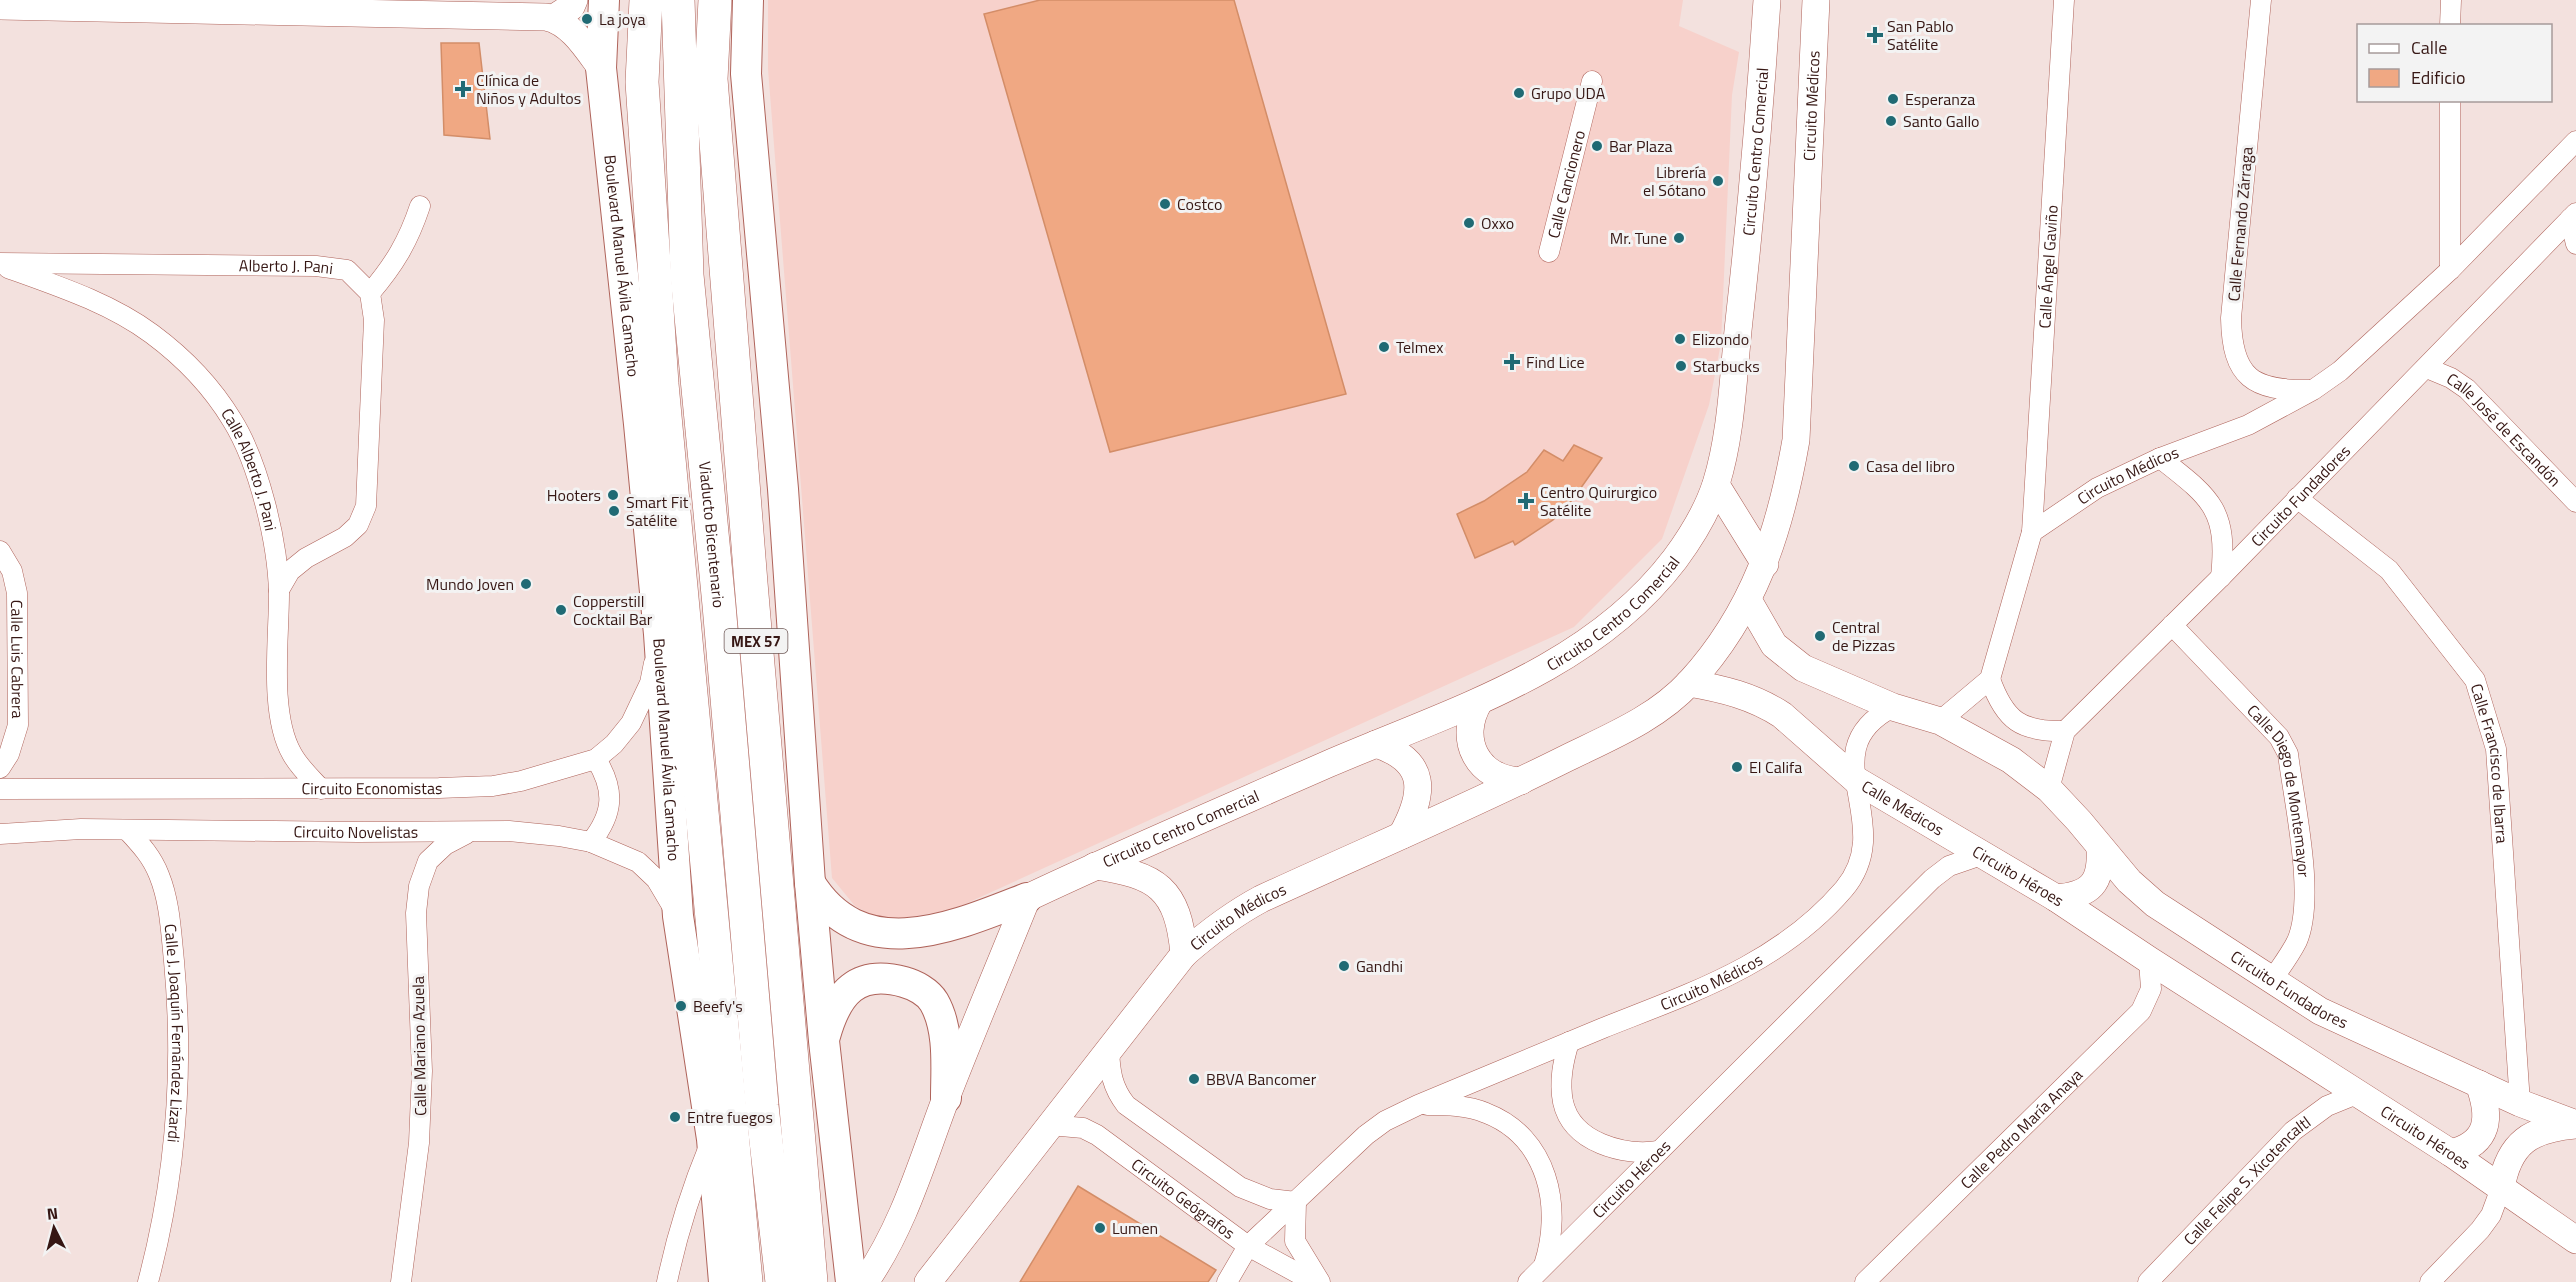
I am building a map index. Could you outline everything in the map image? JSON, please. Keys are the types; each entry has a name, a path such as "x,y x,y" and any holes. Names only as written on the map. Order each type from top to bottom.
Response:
{"highway":[{"name":"Boulevard Manuel Ávila Camacho","path":"645,0 642,82 662,384 746,1282"},
{"name":"Viaducto Bicentenario","path":"678,0 687,275 718,593 762,1106 782,1282"},
{"name":"MEX 57","path":"715,0 711,79 751,583 811,1282"}],"main road":[{"path":"0,6 554,18 571,8 574,0"},
{"name":"Boulevard Manuel Ávila Camacho","path":"604,0 601,68 636,391 659,634 678,916 712,1139 724,1282"},
{"path":"748,0 746,74 784,498 810,883 824,1041 851,1282"},
{"name":"Circuito Centro Comercial","path":"1028,898 1095,866 1376,744 1479,702 1538,672 1592,640 1632,608 1664,573 1700,522 1716,485 1728,427 1757,147 1767,0"},
{"name":"Circuito Médicos","path":"928,1282 1184,954 1210,931 1252,903 1521,781 1644,719 1668,703 1689,684 1722,645 1748,600 1765,564 1786,496 1797,440 1816,0"},
{"path":"554,18 580,40 601,68"},
{"path":"1716,485 1765,564"},
{"path":"1748,600 1774,645 1803,668 1893,707 1940,721"},
{"path":"1689,684 1726,690 1769,706 1856,780"},
{"path":"1479,702 1470,721 1469,734 1475,756 1491,773 1500,778 1521,781"},
{"name":"Circuito Fundadores","path":"1940,721 2011,760 2049,789 2129,881 2155,904 2320,1011 2520,1103 2576,1125"},
{"path":"1376,744 1397,753 1415,773 1418,798 1414,813 1402,835"},
{"name":"Calle Médicos","path":"1856,780 1981,855"},
{"path":"2056,898 2076,897 2088,891 2098,873 2100,848"},
{"name":"Circuito Héroes","path":"1981,855 2056,898 2149,960 2360,1093 2576,1240"},
{"path":"1095,866 1142,875 1156,885 1175,909 1184,954"},
{"path":"810,883 826,904 847,921 870,930 894,934 937,931 1028,898"},
{"path":"865,1282 877,1265 912,1192 946,1098 1028,898"},
{"path":"824,1041 832,1010 848,990 866,980 890,978 915,985 934,1001 942,1023 946,1047 946,1098"},
{"path":"2451,1153 2468,1147 2484,1128 2487,1111 2479,1084"},
{"path":"2501,1188 2510,1159 2527,1138 2537,1131 2576,1125"}],"street":[{"name":"Calle Ángel Gaviño","path":"2032,532 2064,0"},
{"name":"Calle Fernando Zárraga","path":"2261,0 2231,318 2231,344 2236,361 2246,375 2259,384 2281,391 2313,390"},
{"path":"2450,24 2451,0"},
{"name":"Calle Cancionero","path":"1549,252 1592,81"},
{"path":"2450,102 2450,270"},
{"name":"Circuito Médicos","path":"2032,532 2097,488 2160,458 2248,425 2313,390 2340,371 2450,270 2576,141"},
{"path":"279,590 290,571 306,558 345,537 358,525 366,507 374,320 369,294 392,267 409,238 420,206"},
{"path":"2573,216 2576,244"},
{"name":"Circuito Fundadores","path":"2049,789 2065,731 2222,577 2573,216"},
{"name":"Alberto J. Pani","path":"0,264 316,266 347,270 369,294"},
{"name":"Calle Alberto J. Pani","path":"0,264 95,302 152,334 198,374 233,420 256,474 271,531 279,590 279,713 283,735 293,756 321,789"},
{"name":"Calle José de Escandón","path":"2427,368 2451,378 2467,389 2576,502"},
{"path":"2160,458 2196,488 2215,509 2224,537 2222,577"},
{"name":"Calle Francisco de Ibarra","path":"2297,498 2388,570 2475,680 2496,749 2520,1103"},
{"path":"1940,721 1990,679 2032,532"},
{"name":"Calle Luis Cabrera","path":"0,550 12,571 17,593 18,714 15,742 0,768"},
{"name":"Calle Diego de Montemayor","path":"2172,625 2279,737 2288,754 2305,880 2305,912 2297,940 2272,980"},
{"name":"Circuito Economistas","path":"0,789 321,789 493,786 521,780 596,759 614,744 631,723 650,683 659,634"},
{"path":"1990,679 1999,703 2016,722 2040,731 2065,731"},
{"name":"Circuito Médicos","path":"1227,1282 1248,1246 1366,1135 1385,1121 1418,1105 1731,976 1811,922 1846,886 1858,866 1864,845 1865,824 1854,760 1859,736 1869,722 1893,707"},
{"path":"591,842 604,825 610,798 608,784 596,759"},
{"name":"Circuito Novelistas","path":"0,834 81,829 469,833 509,831 591,842 638,862 656,879 678,916"},
{"name":"Calle J. Joaquín Fernández Lizardi","path":"128,831 148,852 159,876 169,913 179,1014 180,1073 176,1117 161,1228 148,1282"},
{"name":"Calle Mariano Azuela","path":"401,1282 419,1143 421,1107 422,1071 416,913 419,886 428,861 445,845 469,833"},
{"name":"Circuito Héroes","path":"1528,1282 1932,879 1949,866 1981,855"},
{"name":"Calle Pedro María Anaya","path":"1865,1282 2141,1011 2151,989 2149,960"},
{"path":"1569,1042 1562,1066 1562,1084 1563,1104 1572,1121 1591,1138 1616,1150 1645,1153 1659,1151"},
{"path":"1109,1050 1110,1076 1116,1092 1126,1106 1240,1187 1270,1199 1296,1202 1295,1241 1320,1282"},
{"name":"Calle Felipe S. Xicotencaltl","path":"2148,1282 2293,1131 2327,1106 2360,1093"},
{"path":"1418,1105 1455,1106 1486,1112 1512,1127 1535,1152 1549,1181 1552,1200 1550,1240 1543,1266"},
{"name":"Circuito Geógrafos","path":"1050,1125 1083,1128 1097,1135 1248,1246 1314,1282"},
{"path":"667,1282 676,1235 712,1139"},
{"path":"2430,1282 2492,1215 2501,1188"}],"shaded area":[{"path":"768,0 1683,0 1679,26 1739,52 1732,95 1721,343 1709,405 1662,539 1574,627 954,909 885,922 855,906 832,878 768,69"}],"building":[{"name":"Costco","path":"1040,0 1234,0 1346,394 1110,452 984,14"},
{"name":"Clínica de Niños y Adultos","path":"441,43 479,43 490,139 444,135"},
{"name":"Centro Quirurgico Satélite","path":"1574,445 1602,458 1573,499 1553,520 1515,545 1513,541 1475,558 1457,514 1484,501 1527,472 1544,450 1563,461"},
{"name":"Lumen","path":"1078,1186 1216,1270 1208,1282 1020,1282"}],"place":[{"name":"La joya","path":"587,19"},
{"name":"San Pablo Satélite","path":"1875,35"},
{"name":"Clínica de Niños y Adultos","path":"463,89"},
{"name":"Grupo UDA","path":"1519,93"},
{"name":"Esperanza","path":"1893,99"},
{"name":"Santo Gallo","path":"1891,121"},
{"name":"Bar Plaza","path":"1597,146"},
{"name":"Librería el Sótano","path":"1718,181"},
{"name":"Costco","path":"1165,204"},
{"name":"Oxxo","path":"1469,223"},
{"name":"Mr. Tune","path":"1679,238"},
{"name":"Elizondo","path":"1680,339"},
{"name":"Telmex","path":"1384,347"},
{"name":"Find Lice","path":"1512,362"},
{"name":"Starbucks","path":"1681,366"},
{"name":"Casa del libro","path":"1854,466"},
{"name":"Hooters","path":"613,495"},
{"name":"Centro Quirurgico Satélite","path":"1526,501"},
{"name":"Smart Fit Satélite","path":"614,511"},
{"name":"Mundo Joven","path":"526,584"},
{"name":"Copperstill Cocktail Bar","path":"561,610"},
{"name":"Central de Pizzas","path":"1820,636"},
{"name":"El Califa","path":"1737,767"},
{"name":"Gandhi","path":"1344,966"},
{"name":"Beefy's","path":"681,1006"},
{"name":"BBVA Bancomer","path":"1194,1079"},
{"name":"Entre fuegos","path":"675,1117"},
{"name":"Lumen","path":"1100,1228"}]}
